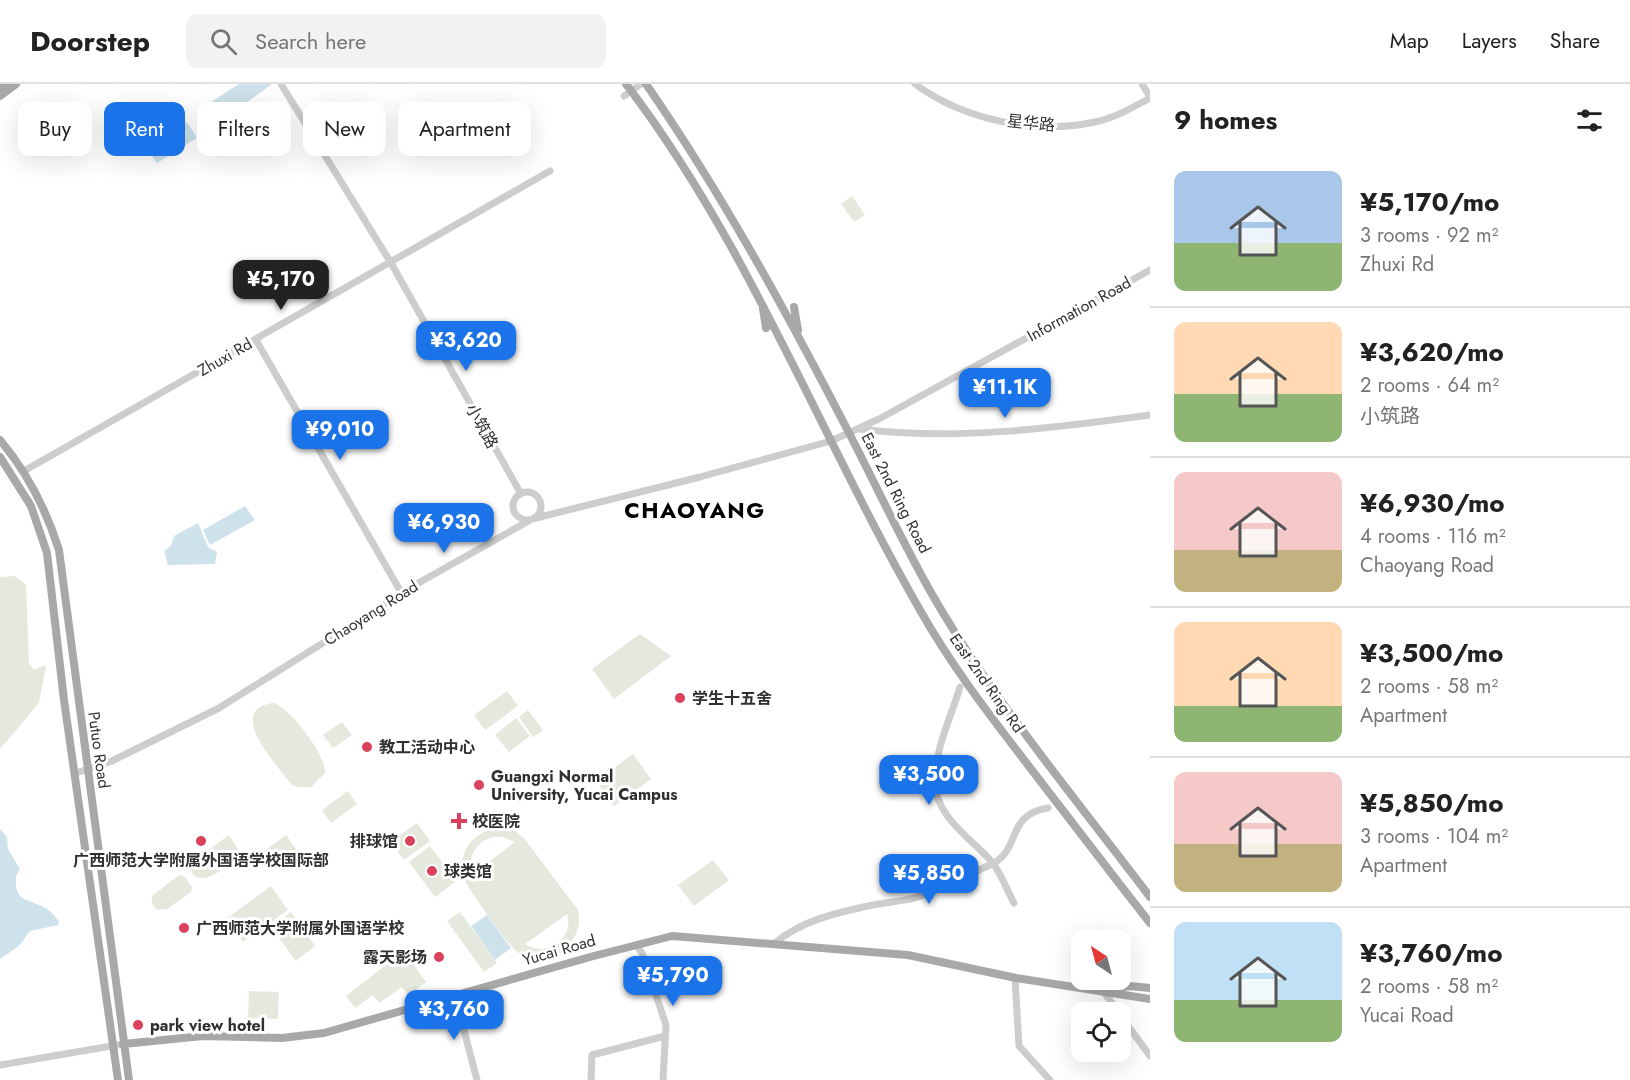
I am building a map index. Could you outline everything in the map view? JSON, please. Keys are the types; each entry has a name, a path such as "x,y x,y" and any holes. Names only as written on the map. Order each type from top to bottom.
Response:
{"main road":[{"path":"0,89 6,84"},
{"path":"0,96 16,84"},
{"name":"East 2nd Ring Road","path":"646,84 678,129 744,237 800,339 904,543 964,646 1002,701 1150,897"},
{"path":"627,90 689,177 762,300 831,441"},
{"path":"762,300 766,328"},
{"path":"794,307 800,339"},
{"name":"Putuo Road","path":"0,440 24,471 45,512 58,550 129,1080"},
{"name":"East 2nd Ring Rd","path":"831,441 921,612 957,670 1150,923"},
{"name":"Putuo Road","path":"0,457 31,506 47,553 64,700 118,1080"},
{"name":"Yucai Road","path":"123,1044 203,1036 304,1036 345,1028 636,945 685,936 908,955 1015,978 1071,986"},
{"path":"1131,986 1150,988"},
{"name":"Yucai Road","path":"1102,990 1150,999"}],"street":[{"name":"小筑路","path":"282,84 391,263 521,494"},
{"path":"627,90 641,84"},
{"name":"星华路","path":"915,84 961,110 1029,126 1062,127 1096,122 1150,97"},
{"path":"1142,84 1150,97"},
{"name":"Zhuxi Rd","path":"24,471 549,171"},
{"name":"Information Road","path":"849,433 1150,270"},
{"path":"256,340 402,594"},
{"path":"859,428 963,434 1028,430 1150,415"},
{"name":"Chaoyang Road","path":"76,773 88,771 219,708 402,594 532,519 700,477 831,441 849,433"},
{"path":"530,492 540,500 540,509 532,519 523,519 514,509 514,500 521,494 530,492"},
{"path":"960,687 938,757 935,783 943,808 962,834 993,863 1014,903"},
{"path":"775,943 790,931 809,921 868,906 917,897 1003,859 1023,817 1034,810 1048,808"},
{"path":"636,945 642,953 666,1024 663,1080"},
{"path":"1015,978 1019,1046 1050,1080"},
{"path":"1102,990 1111,1002"},
{"path":"455,996 477,1080"},
{"path":"1131,1029 1150,1056"},
{"path":"591,1080 592,1055 665,1036"},
{"path":"0,1065 123,1044"}],"shaded area":[{"path":"852,196 865,215 854,222 841,204"},
{"path":"15,576 26,585 29,663 34,670 46,665 39,703 0,749 0,577"},
{"path":"640,634 671,656 614,699 592,669"},
{"path":"507,691 518,706 485,730 474,715"},
{"path":"274,703 298,723 314,745 324,765 325,773 311,787 297,787 291,784 258,739 253,716 260,707"},
{"path":"528,710 543,730 533,737 519,717"},
{"path":"516,718 530,736 509,752 495,735"},
{"path":"342,722 352,735 333,748 323,735"},
{"path":"633,754 651,779 614,806 596,781"},
{"path":"348,791 357,804 331,823 322,810"},
{"name":"排球馆","path":"417,823 430,841 404,860 390,842"},
{"path":"500,828 515,831 524,838 578,910 579,922 570,944 551,958 540,961 529,960 519,954 490,918 464,879 462,860 469,844 482,833","holes":["493,837 502,837 515,842 472,875 471,862 474,851 481,843","567,914 567,931 557,944 542,949 525,944"]},
{"path":"229,835 241,854 212,876 199,878 193,875 191,867 196,859"},
{"path":"286,835 296,849 270,867 260,854"},
{"name":"球类馆","path":"430,846 456,881 435,897 409,862"},
{"path":"713,860 729,880 694,906 678,885"},
{"path":"179,875 184,876 192,887 191,892 167,909 157,910 152,904 152,896"},
{"path":"271,886 288,910 243,942 226,919"},
{"path":"291,912 315,946 296,961 271,927"},
{"path":"460,912 497,963 484,972 447,921"},
{"path":"404,951 426,982 408,995 402,987 379,1003 373,995 355,1008 346,996"},
{"path":"249,991 279,992 278,1019 248,1018"}],"water":[{"path":"239,84 272,84 248,102 211,102"},
{"path":"187,122 197,138 185,146 185,123"},
{"path":"152,156 168,156 157,163"},
{"path":"245,506 255,520 210,545 203,530"},
{"path":"198,523 208,547 217,552 215,564 168,565 164,551 171,546 174,536"},
{"path":"0,829 7,837 8,849 20,869 16,876 17,891 27,901 47,909 59,921 58,925 30,931 19,946 0,959"},
{"path":"487,915 511,948 495,960 471,926"}],"place":[{"name":"学生十五舍","path":"680,698"},
{"name":"教工活动中心","path":"367,747"},
{"name":"Guangxi Normal University, Yucai Campus","path":"479,785"},
{"name":"校医院","path":"459,821"},
{"name":"广西师范大学附属外国语学校国际部","path":"201,841"},
{"name":"排球馆","path":"410,841"},
{"name":"球类馆","path":"432,871"},
{"name":"广西师范大学附属外国语学校","path":"184,928"},
{"name":"露天影场","path":"439,957"},
{"name":"park view hotel","path":"138,1025"}],"district":[{"name":"CHAOYANG","path":"695,510"}]}
